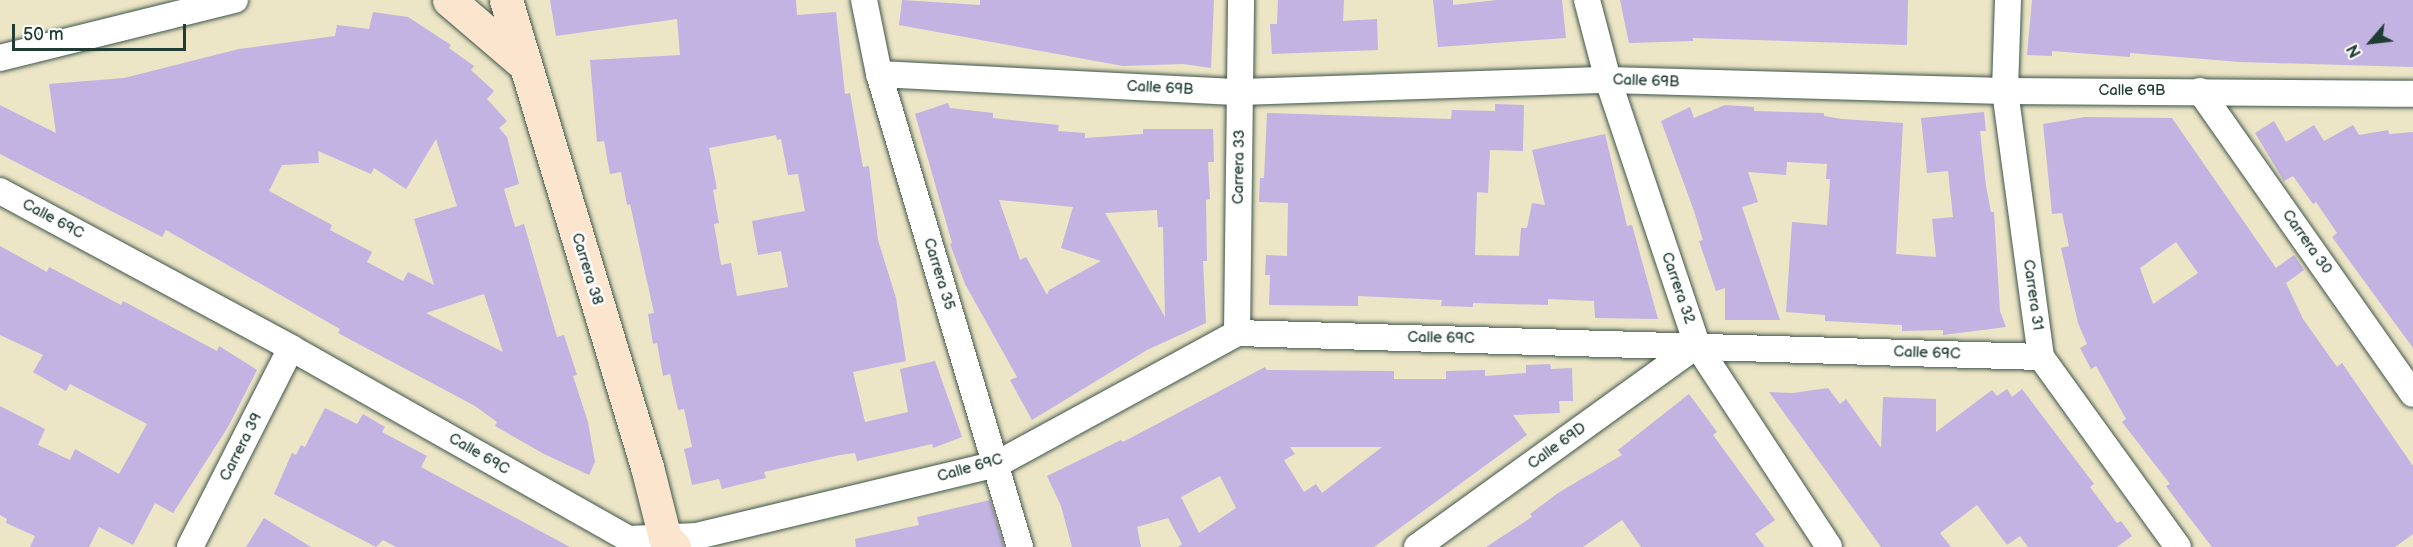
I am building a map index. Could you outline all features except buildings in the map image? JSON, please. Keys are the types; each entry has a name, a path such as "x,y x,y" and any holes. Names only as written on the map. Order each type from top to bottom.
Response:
{"main road":[{"path":"449,0 525,65"},
{"name":"Carrera 38","path":"506,0 647,467 667,544"}],"street":[{"path":"0,58 235,0"},
{"name":"Carrera 35","path":"864,0 879,74 1020,547"},
{"name":"Carrera 33","path":"1237,333 1241,0"},
{"name":"Carrera 32","path":"1587,0 1608,80 1697,345 1829,547"},
{"name":"Carrera 31","path":"2008,0 2006,91 2041,357 2178,547"},
{"name":"Calle 69B","path":"879,74 1240,92 1608,80 2006,91 2413,94"},
{"name":"Carrera 30","path":"2200,91 2413,394"},
{"name":"Calle 69C","path":"0,191 291,348 629,539 667,544 997,464 1237,333 2041,357"},
{"name":"Calle 69D","path":"1416,547 1697,345"},
{"name":"Carrera 39","path":"190,547 291,348"}]}
